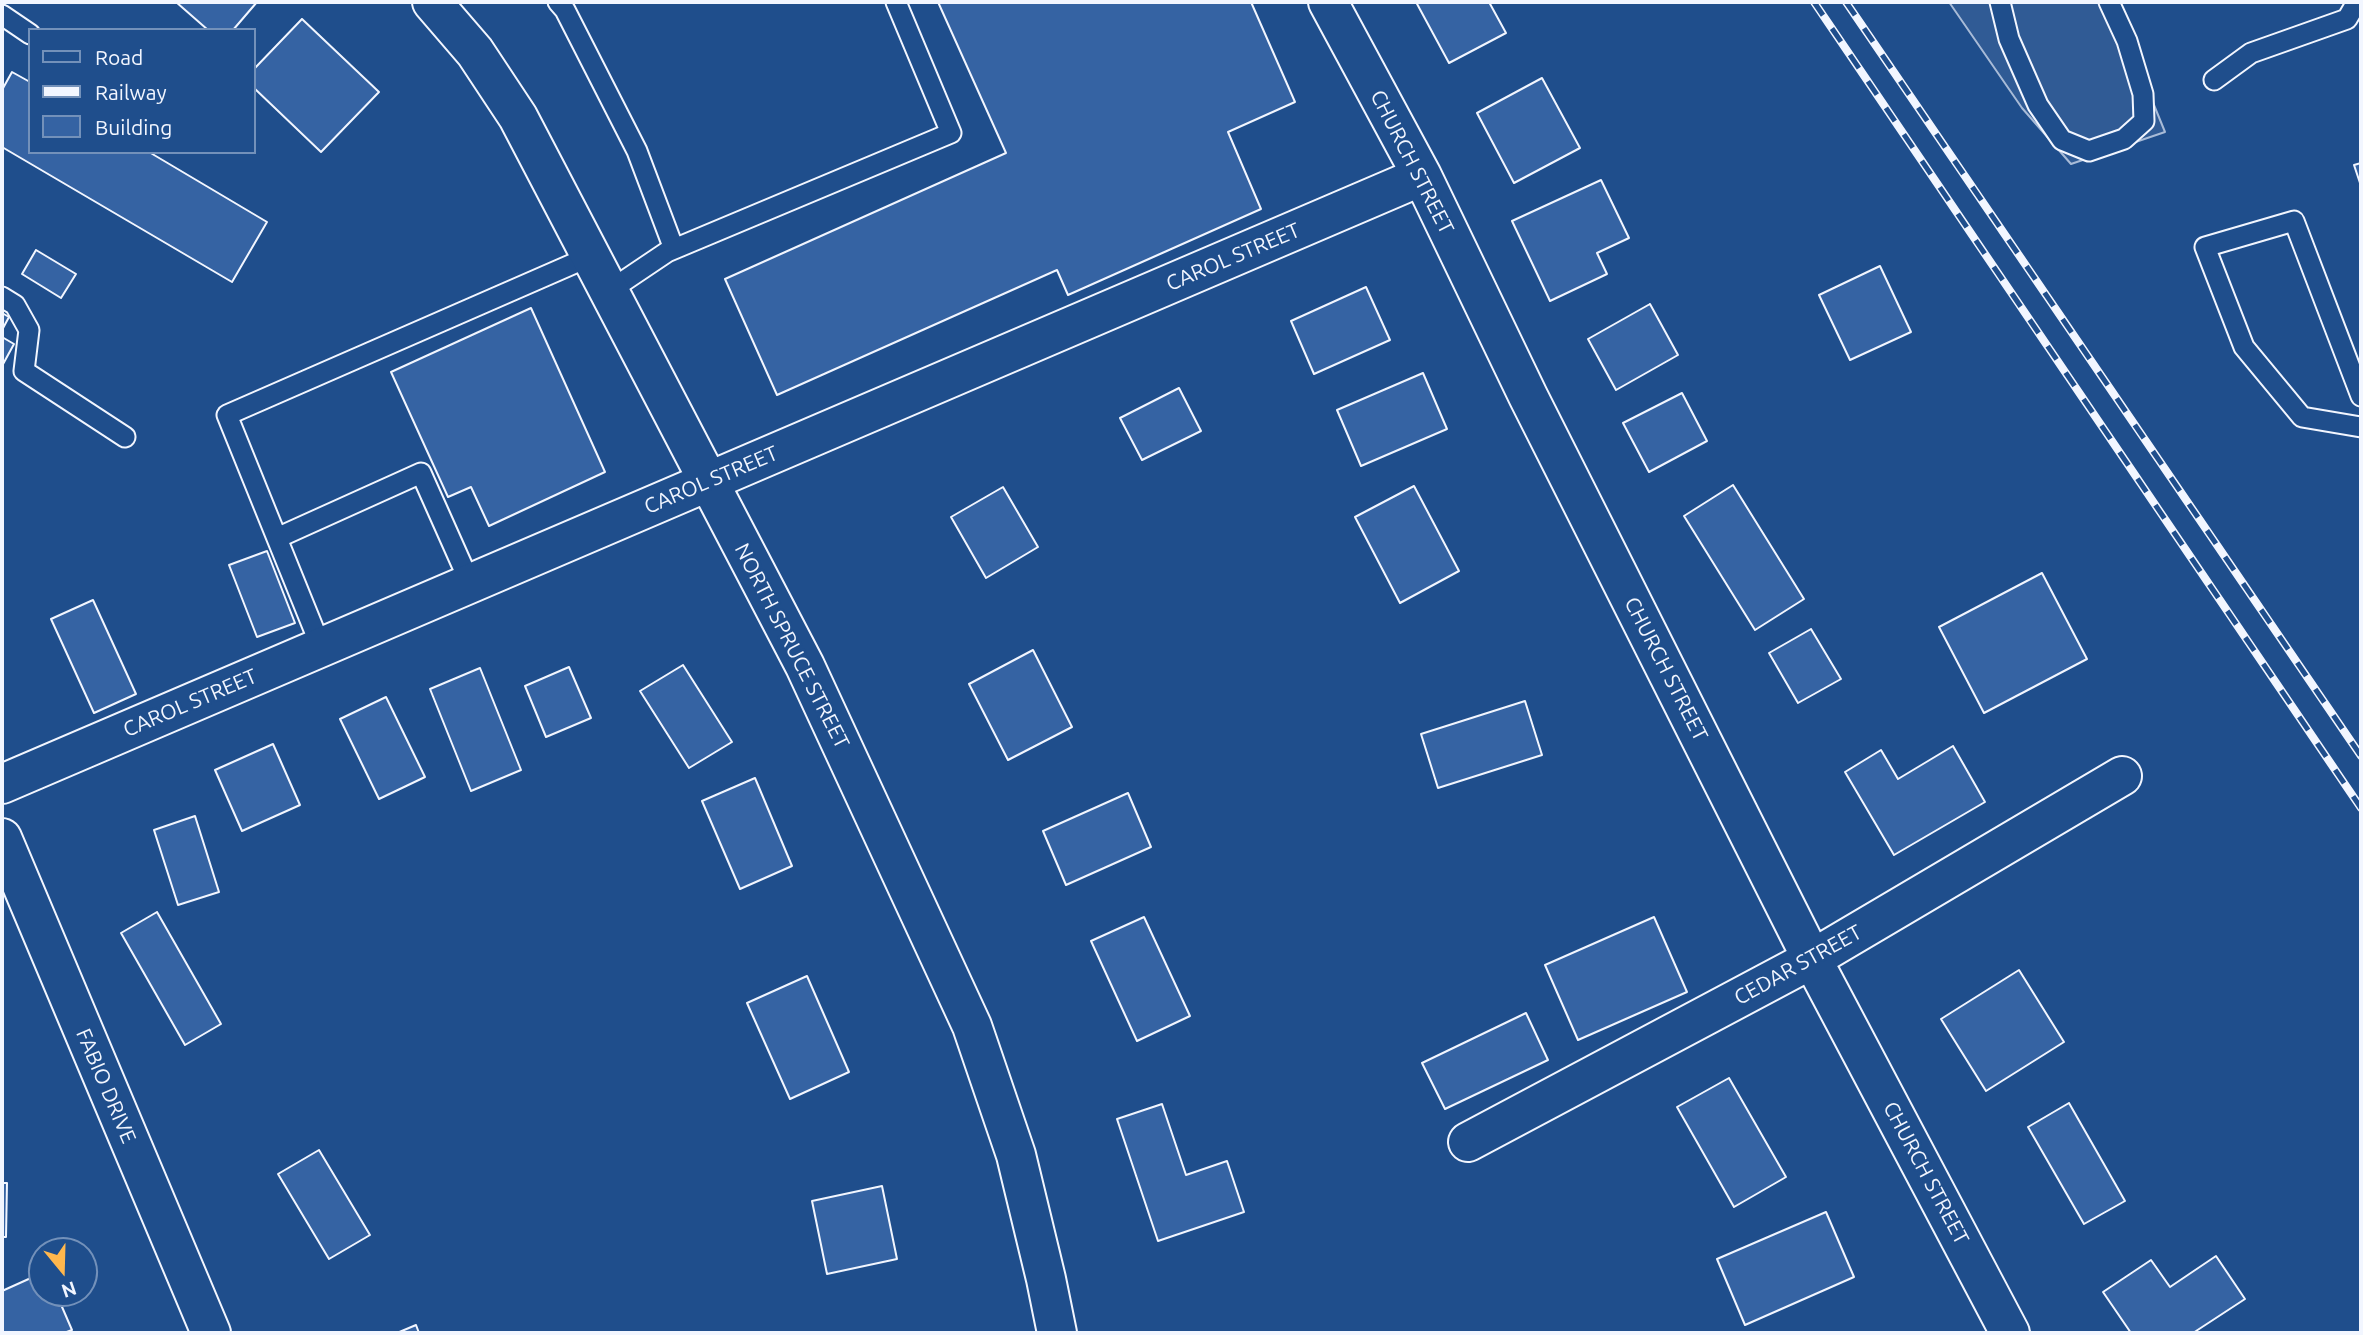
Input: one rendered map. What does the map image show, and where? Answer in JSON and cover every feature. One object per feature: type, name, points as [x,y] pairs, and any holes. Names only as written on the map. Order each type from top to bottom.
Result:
[{"type":"street","name":"NORTH SPRUCE STREET","points":[[432,2],[475,52],[518,117],[805,666],[972,1026],[1016,1156],[1057,1333]]},
{"type":"street","name":"CHURCH STREET","points":[[1328,2],[1422,176],[1528,396],[1812,959],[2010,1333]]},
{"type":"street","name":"CAROL STREET","points":[[2,784],[1422,176]]},
{"type":"street","name":"CEDAR STREET","points":[[1468,1142],[1812,959],[2122,776]]},
{"type":"street","name":"FABIO DRIVE","points":[[2,838],[211,1333]]},
{"type":"lane","points":[[558,2],[637,151],[674,249]]},
{"type":"lane","points":[[609,290],[674,249],[951,134],[896,2]]},
{"type":"lane","points":[[2000,2],[2009,39],[2038,106],[2062,140],[2089,151],[2124,139],[2144,121],[2144,94],[2127,41],[2109,2]]},
{"type":"lane","points":[[2214,80],[2251,54],[2347,19],[2357,2]]},
{"type":"lane","points":[[2,15],[28,33]]},
{"type":"lane","points":[[2361,396],[2294,221],[2205,247],[2244,347],[2302,417],[2361,427]]},
{"type":"lane","points":[[321,647],[227,415],[591,256]]},
{"type":"lane","points":[[2,298],[15,305],[29,330],[24,371],[125,437]]},
{"type":"lane","points":[[277,538],[421,473],[470,583]]},
{"type":"shaded area","points":[[1949,2],[2112,2],[2165,132],[2071,164],[2022,108]]},
{"type":"building","points":[[176,2],[257,2],[235,28],[206,28]]},
{"type":"building","points":[[938,2],[1251,2],[1295,102],[1228,132],[1261,209],[1068,295],[1057,270],[777,395],[725,279],[1006,153]]},
{"type":"building","points":[[1416,2],[1489,2],[1506,33],[1449,63]]},
{"type":"building","points":[[302,19],[379,92],[321,152],[256,90],[256,67]]},
{"type":"building","points":[[12,72],[28,81],[28,154],[152,154],[267,222],[232,282],[2,147],[2,90]]},
{"type":"building","points":[[1542,78],[1580,148],[1514,183],[1477,113]]},
{"type":"building","points":[[2361,163],[2361,186],[2354,165]]},
{"type":"building","points":[[1601,180],[1629,238],[1597,253],[1607,274],[1550,301],[1512,221]]},
{"type":"building","points":[[36,250],[76,274],[61,298],[22,274]]},
{"type":"building","points":[[1880,266],[1911,332],[1850,360],[1819,295]]},
{"type":"building","points":[[1366,287],[1390,340],[1314,374],[1291,321]]},
{"type":"building","points":[[1650,304],[1678,355],[1616,390],[1588,339]]},
{"type":"building","points":[[531,308],[605,472],[489,526],[471,487],[448,497],[391,372]]},
{"type":"building","points":[[2,313],[9,317],[2,330]]},
{"type":"building","points":[[2,337],[14,344],[2,366]]},
{"type":"building","points":[[1423,373],[1447,429],[1361,466],[1337,410]]},
{"type":"building","points":[[1179,388],[1201,431],[1142,460],[1120,418]]},
{"type":"building","points":[[1682,393],[1707,441],[1649,472],[1623,423]]},
{"type":"building","points":[[1733,485],[1804,599],[1755,630],[1684,516]]},
{"type":"building","points":[[1414,486],[1459,571],[1400,603],[1355,517]]},
{"type":"building","points":[[1003,487],[1038,547],[986,578],[951,517]]},
{"type":"building","points":[[267,551],[295,623],[257,637],[229,565]]},
{"type":"building","points":[[2042,573],[2087,659],[1984,713],[1939,627]]},
{"type":"building","points":[[93,600],[136,694],[94,713],[51,619]]},
{"type":"building","points":[[1811,629],[1841,679],[1798,703],[1769,653]]},
{"type":"building","points":[[1033,650],[1072,727],[1008,760],[969,684]]},
{"type":"building","points":[[683,665],[732,742],[689,768],[640,691]]},
{"type":"building","points":[[569,667],[591,718],[546,737],[525,686]]},
{"type":"building","points":[[480,668],[521,770],[471,791],[430,689]]},
{"type":"building","points":[[386,697],[425,777],[379,799],[340,719]]},
{"type":"building","points":[[1525,701],[1542,755],[1438,788],[1421,734]]},
{"type":"building","points":[[273,744],[300,805],[242,831],[215,770]]},
{"type":"building","points":[[1953,746],[1985,802],[1894,855],[1845,772],[1881,750],[1898,779]]},
{"type":"building","points":[[755,778],[792,866],[740,889],[702,801]]},
{"type":"building","points":[[1128,793],[1151,847],[1066,885],[1043,831]]},
{"type":"building","points":[[195,816],[219,892],[178,905],[154,830]]},
{"type":"building","points":[[157,912],[221,1024],[185,1045],[121,933]]},
{"type":"building","points":[[1144,917],[1190,1016],[1137,1041],[1091,941]]},
{"type":"building","points":[[1654,917],[1687,992],[1578,1040],[1545,965]]},
{"type":"building","points":[[2019,970],[2064,1042],[1986,1091],[1941,1019]]},
{"type":"building","points":[[807,976],[849,1072],[790,1099],[747,1003]]},
{"type":"building","points":[[1526,1013],[1548,1060],[1445,1109],[1422,1063]]},
{"type":"building","points":[[1729,1078],[1786,1177],[1734,1207],[1677,1107]]},
{"type":"building","points":[[2069,1103],[2125,1201],[2084,1224],[2028,1127]]},
{"type":"building","points":[[1162,1104],[1186,1175],[1227,1161],[1244,1212],[1158,1241],[1117,1119]]},
{"type":"building","points":[[319,1150],[370,1235],[329,1259],[278,1174]]},
{"type":"building","points":[[2,1183],[7,1183],[6,1237],[2,1237]]},
{"type":"building","points":[[882,1186],[897,1259],[827,1274],[812,1201]]},
{"type":"building","points":[[1826,1212],[1854,1277],[1745,1325],[1717,1259]]},
{"type":"building","points":[[2216,1256],[2245,1299],[2193,1333],[2131,1333],[2103,1292],[2151,1260],[2170,1287]]},
{"type":"building","points":[[28,1279],[28,1307],[62,1307],[72,1330],[64,1333],[2,1333],[2,1291]]},
{"type":"building","points":[[416,1325],[419,1333],[397,1333]]},
{"type":"railway","points":[[1814,2],[2361,808]]},
{"type":"railway","points":[[1846,2],[2361,756]]}]
